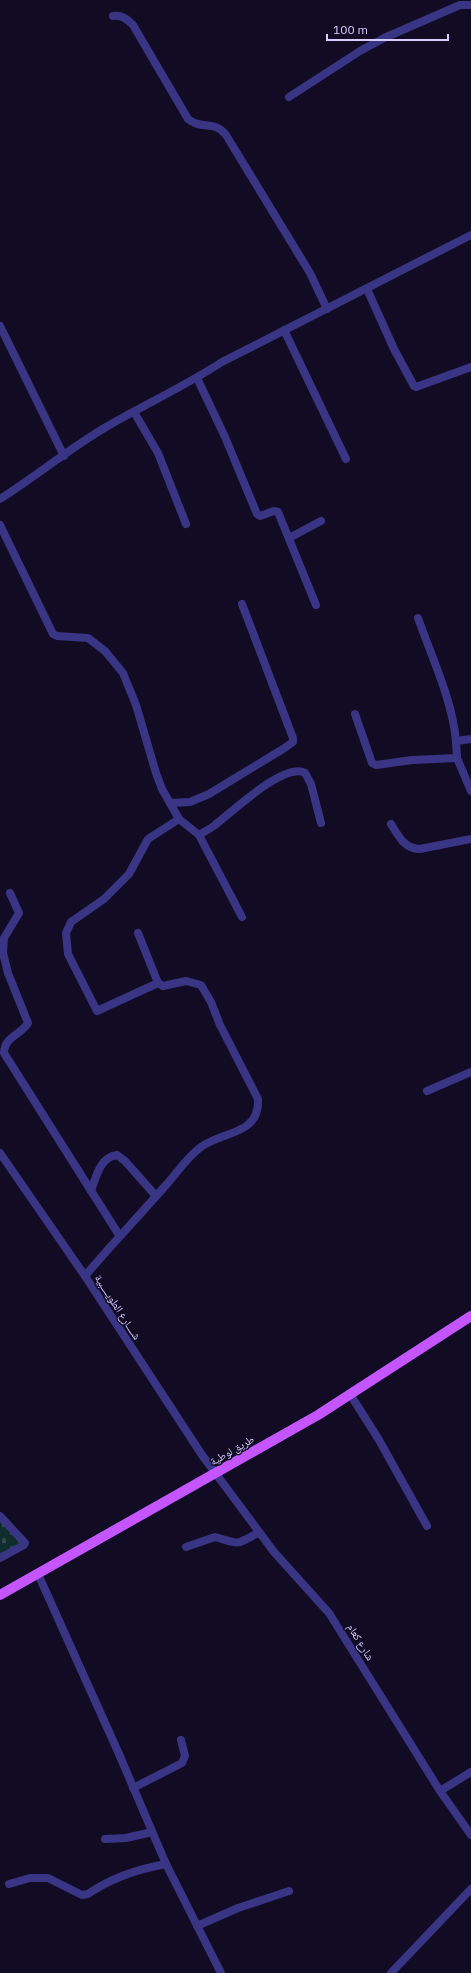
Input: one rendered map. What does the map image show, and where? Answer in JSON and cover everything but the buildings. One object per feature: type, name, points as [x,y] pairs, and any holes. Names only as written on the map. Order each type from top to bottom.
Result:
[{"type":"main road","name":"طريق لوطية","points":[[0,1595],[216,1473],[350,1394],[471,1317]]},
{"type":"street","points":[[289,98],[360,50],[460,5],[471,6]]},
{"type":"street","points":[[112,16],[126,18],[133,25],[188,119],[195,124],[218,127],[230,141],[310,273],[326,309]]},
{"type":"street","points":[[0,498],[105,428],[197,378],[222,362],[368,289],[471,235]]},
{"type":"street","points":[[368,289],[394,349],[414,386],[416,387],[471,367]]},
{"type":"street","points":[[0,326],[64,456]]},
{"type":"street","points":[[284,330],[346,458]]},
{"type":"street","points":[[197,378],[225,437],[257,514],[260,516],[274,511],[278,512],[316,605]]},
{"type":"street","points":[[134,412],[158,453],[186,524]]},
{"type":"street","points":[[289,538],[321,521]]},
{"type":"street","points":[[0,525],[53,634],[57,636],[88,638],[105,651],[123,673],[136,705],[156,773],[170,803],[179,819],[199,835],[242,917]]},
{"type":"street","points":[[170,803],[190,802],[209,794],[292,742],[290,731],[242,604]]},
{"type":"street","points":[[418,618],[444,690],[455,726],[457,758],[471,791]]},
{"type":"street","points":[[354,714],[372,763],[376,765],[412,760],[457,758]]},
{"type":"street","points":[[456,741],[471,739]]},
{"type":"street","points":[[199,835],[214,826],[265,786],[288,773],[298,771],[305,773],[311,784],[322,823]]},
{"type":"street","points":[[158,983],[97,1011],[68,954],[66,933],[71,922],[104,899],[129,874],[148,839],[179,819]]},
{"type":"street","points":[[391,824],[402,842],[413,849],[471,839]]},
{"type":"street","points":[[10,893],[18,913],[4,938],[3,953],[8,973],[28,1023],[11,1038],[5,1047],[4,1053],[119,1235]]},
{"type":"street","points":[[85,1276],[119,1235],[200,1148],[211,1141],[234,1133],[252,1122],[259,1110],[258,1099],[220,1025],[202,984],[186,981],[163,986],[158,983],[138,933]]},
{"type":"street","points":[[427,1091],[471,1072]]},
{"type":"street","name":"شــــارع الطويــــبية","points":[[0,1153],[85,1276],[202,1455],[216,1473]]},
{"type":"street","points":[[91,1191],[103,1162],[110,1156],[117,1156],[125,1161],[156,1196]]},
{"type":"street","points":[[350,1394],[379,1440],[427,1526]]},
{"type":"street","name":"شارع كعام","points":[[216,1473],[258,1532],[329,1613],[440,1791],[471,1835]]},
{"type":"street","points":[[0,1516],[25,1543],[0,1558]]},
{"type":"street","points":[[186,1547],[215,1537],[232,1544],[241,1543],[258,1532]]},
{"type":"street","points":[[38,1574],[166,1864],[221,1973]]},
{"type":"street","points":[[133,1788],[182,1763],[184,1756],[181,1740]]},
{"type":"street","points":[[440,1791],[471,1772]]},
{"type":"street","points":[[105,1839],[126,1838],[152,1832]]},
{"type":"street","points":[[9,1884],[30,1878],[48,1878],[82,1895],[88,1894],[118,1877],[166,1864]]},
{"type":"street","points":[[391,1973],[471,1889]]},
{"type":"street","points":[[197,1926],[238,1908],[288,1891]]},
{"type":"green space","points":[[0,1521],[23,1543],[0,1555]]}]
